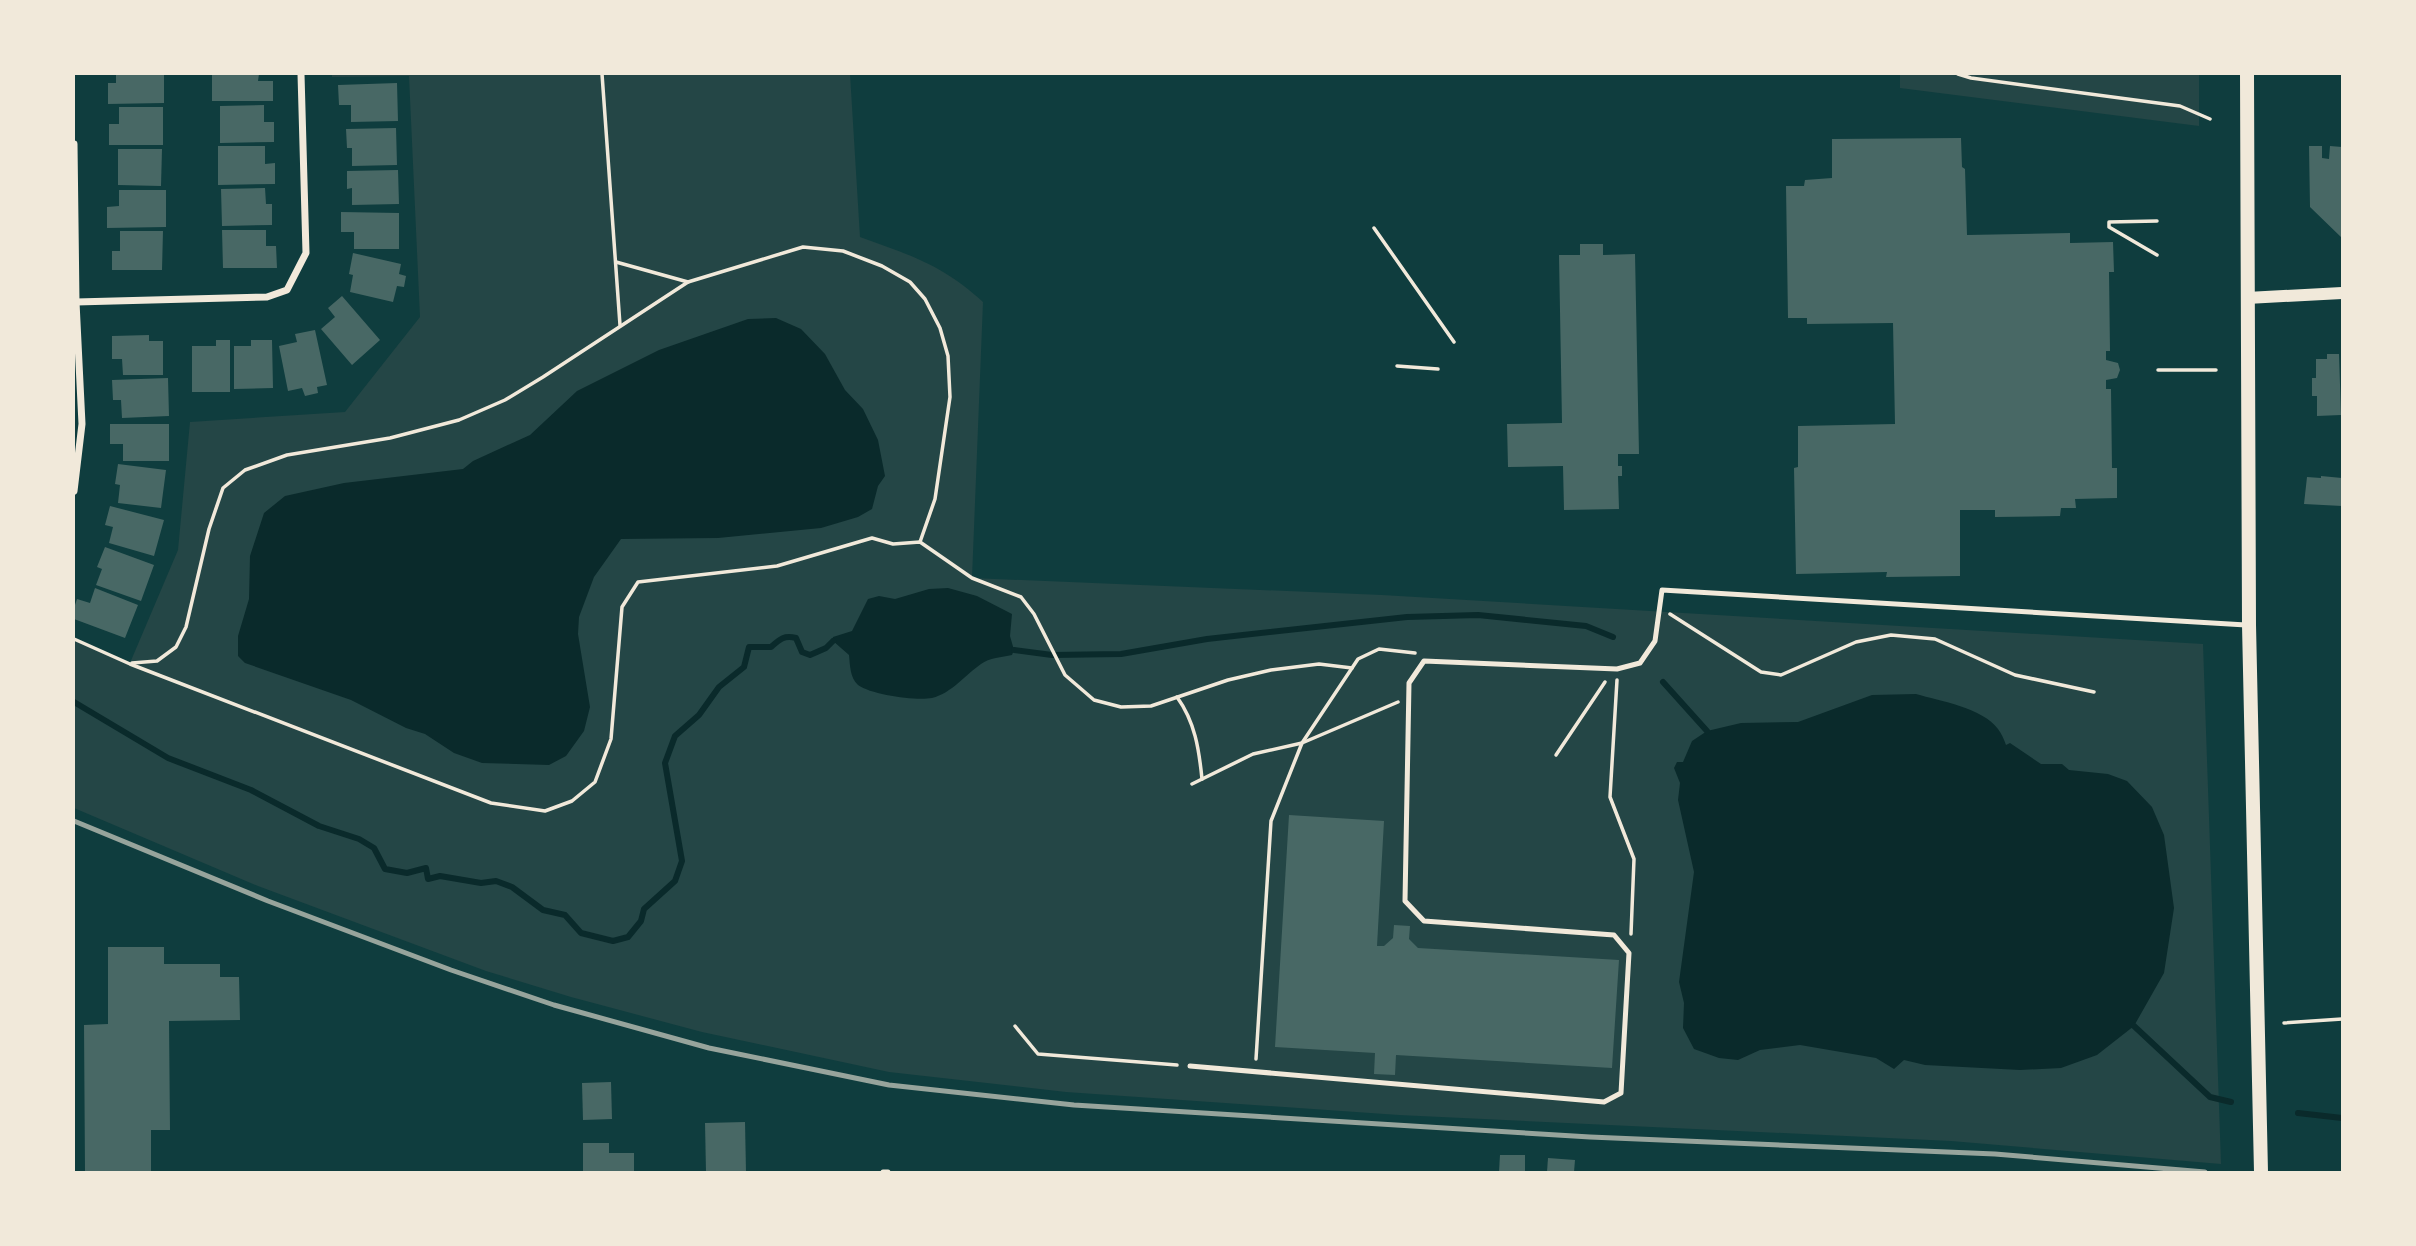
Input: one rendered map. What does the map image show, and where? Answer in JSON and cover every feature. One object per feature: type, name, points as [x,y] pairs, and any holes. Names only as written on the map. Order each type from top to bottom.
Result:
[{"type":"main road","points":[[2247,74],[2249,625],[2261,1172]]},
{"type":"street","points":[[76,302],[267,297],[287,290],[306,253],[301,74]]},
{"type":"street","points":[[74,144],[76,302],[82,424],[74,491]]},
{"type":"street","points":[[2247,298],[2343,293]]},
{"type":"lane","points":[[1190,1066],[1604,1102],[1621,1093],[1629,953],[1614,935],[1424,921],[1405,901],[1409,682],[1424,661],[1617,669],[1640,663],[1655,641],[1662,590],[2249,625]]},
{"type":"path","points":[[602,74],[620,325]]},
{"type":"path","points":[[1958,74],[2179,106],[2210,119]]},
{"type":"path","points":[[2157,221],[2109,222],[2109,227],[2157,255]]},
{"type":"path","points":[[1374,228],[1454,342]]},
{"type":"path","points":[[130,664],[158,661],[176,647],[186,627],[209,529],[223,488],[245,470],[287,455],[390,438],[459,420],[514,394],[688,282],[803,247],[843,251],[882,266],[910,282],[925,299],[940,328],[948,356],[950,397],[935,499],[920,542]]},
{"type":"path","points":[[615,262],[688,282]]},
{"type":"path","points":[[1397,366],[1438,369]]},
{"type":"path","points":[[2158,370],[2216,370]]},
{"type":"path","points":[[74,639],[130,664],[491,803],[545,811],[572,801],[595,782],[611,739],[622,607],[638,582],[777,566],[872,538],[893,544],[920,542],[972,578],[1021,597],[1034,614],[1065,675],[1094,700],[1121,707],[1151,706],[1228,680],[1271,670],[1320,664],[1352,668]]},
{"type":"path","points":[[1660,607],[1761,672],[1781,676],[1856,642],[1891,635],[1935,639],[2015,674],[2094,692]]},
{"type":"path","points":[[1255,1071],[1271,821],[1302,743],[1359,659],[1379,649],[1414,653],[1424,661]]},
{"type":"path","points":[[1556,755],[1598,690],[1617,669]]},
{"type":"path","points":[[1617,669],[1611,797],[1634,859],[1629,953]]},
{"type":"path","points":[[1177,697],[1191,721],[1199,745],[1202,779]]},
{"type":"path","points":[[1192,784],[1253,754],[1302,743],[1409,698]]},
{"type":"path","points":[[2284,1023],[2343,1019]]},
{"type":"path","points":[[1014,1026],[1038,1054],[1190,1066]]},
{"type":"shaded area","points":[[332,74],[850,74],[860,237],[940,270],[983,302],[972,578],[1382,595],[2203,644],[2221,1164],[1951,1141],[1399,1115],[1066,1092],[889,1072],[702,1032],[486,971],[258,886],[74,808],[74,639],[130,663],[178,550],[190,422],[345,412],[420,317],[409,76],[332,77]]},
{"type":"shaded area","points":[[1900,74],[2199,74],[2199,126],[1900,88]]},
{"type":"shaded area","points":[[776,318],[801,329],[825,354],[845,390],[863,409],[878,440],[885,476],[878,486],[872,509],[858,517],[821,528],[718,538],[621,539],[594,577],[579,617],[578,634],[590,707],[584,731],[566,756],[549,765],[482,763],[454,753],[425,734],[406,728],[351,700],[245,663],[238,656],[238,636],[249,599],[250,556],[264,513],[285,496],[344,483],[463,469],[473,461],[530,435],[577,391],[659,350],[748,319]]},
{"type":"shaded area","points":[[948,588],[977,596],[1012,614],[1012,655],[984,662],[952,688],[932,698],[894,696],[873,692],[858,685],[852,675],[849,655],[833,641],[833,637],[852,631],[868,599],[879,596],[895,599],[929,589]]},
{"type":"shaded area","points":[[1916,694],[1960,706],[1982,716],[1998,729],[2006,745],[2010,743],[2041,764],[2062,764],[2069,770],[2108,774],[2127,781],[2152,807],[2164,835],[2174,908],[2164,973],[2134,1026],[2097,1055],[2061,1068],[2020,1070],[1925,1065],[1904,1060],[1894,1069],[1876,1058],[1800,1045],[1760,1050],[1738,1060],[1719,1058],[1694,1049],[1683,1028],[1684,1003],[1679,982],[1694,872],[1678,800],[1680,783],[1674,768],[1677,762],[1683,762],[1692,741],[1707,731],[1741,723],[1798,722],[1872,695]]},
{"type":"building","points":[[116,74],[164,74],[164,103],[108,104],[108,83],[116,83]]},
{"type":"building","points":[[212,74],[259,74],[258,81],[273,81],[273,101],[212,101]]},
{"type":"building","points":[[397,83],[398,121],[351,122],[351,105],[339,105],[338,85]]},
{"type":"building","points":[[264,105],[264,122],[274,122],[274,142],[220,143],[220,106]]},
{"type":"building","points":[[119,107],[163,107],[163,145],[109,145],[109,124],[119,124]]},
{"type":"building","points":[[396,128],[397,165],[352,166],[352,148],[347,148],[346,129]]},
{"type":"building","points":[[1961,138],[1967,235],[2070,233],[2070,243],[2113,242],[2114,272],[2109,272],[2110,351],[2106,351],[2106,360],[2118,363],[2120,370],[2117,378],[2106,380],[2106,389],[2111,389],[2112,468],[2117,468],[2117,498],[2075,499],[2076,508],[2061,508],[2060,516],[1995,517],[1995,510],[1960,510],[1960,576],[1886,577],[1887,572],[1796,574],[1794,468],[1798,467],[1798,426],[1895,424],[1893,323],[1807,324],[1807,318],[1788,318],[1786,186],[1804,186],[1805,180],[1832,178],[1832,139]]},
{"type":"building","points":[[218,146],[265,146],[265,164],[275,163],[275,184],[218,185]]},
{"type":"building","points":[[2309,146],[2322,146],[2322,158],[2329,159],[2330,146],[2342,147],[2342,238],[2310,207]]},
{"type":"building","points":[[118,149],[162,149],[161,186],[118,185]]},
{"type":"building","points":[[398,170],[399,204],[352,205],[352,188],[347,189],[347,171]]},
{"type":"building","points":[[265,188],[266,204],[272,204],[272,225],[222,226],[221,189]]},
{"type":"building","points":[[119,190],[166,190],[166,227],[107,228],[107,207],[119,206]]},
{"type":"building","points":[[341,212],[399,213],[399,249],[354,249],[354,232],[341,232]]},
{"type":"building","points":[[222,230],[266,230],[266,246],[276,246],[277,268],[223,268]]},
{"type":"building","points":[[120,231],[163,231],[162,270],[112,270],[112,251],[120,251]]},
{"type":"building","points":[[1580,244],[1603,244],[1603,255],[1635,254],[1639,454],[1618,454],[1618,466],[1622,466],[1622,476],[1618,476],[1619,509],[1564,510],[1563,466],[1508,467],[1507,424],[1562,423],[1559,255],[1580,255]]},
{"type":"building","points":[[353,253],[401,264],[399,274],[406,276],[404,287],[397,286],[393,302],[350,292],[353,275],[349,274]]},
{"type":"building","points":[[342,296],[380,340],[352,365],[321,329],[335,317],[328,308]]},
{"type":"building","points":[[315,330],[327,385],[317,387],[318,393],[305,396],[302,388],[288,391],[279,346],[297,342],[295,334]]},
{"type":"building","points":[[149,335],[149,341],[163,341],[163,375],[123,375],[122,359],[112,359],[112,336]]},
{"type":"building","points":[[216,340],[230,340],[230,392],[192,392],[192,346],[216,346]]},
{"type":"building","points":[[251,340],[272,340],[273,388],[234,389],[234,346],[251,346]]},
{"type":"building","points":[[2327,354],[2339,354],[2341,415],[2317,416],[2317,396],[2312,396],[2312,378],[2316,378],[2316,359],[2327,359]]},
{"type":"building","points":[[168,378],[169,416],[122,418],[121,400],[113,400],[112,380]]},
{"type":"building","points":[[110,424],[169,424],[169,461],[123,461],[123,444],[110,444]]},
{"type":"building","points":[[118,464],[166,470],[161,508],[118,503],[120,485],[115,484]]},
{"type":"building","points":[[2307,477],[2342,478],[2342,506],[2304,504]]},
{"type":"building","points":[[110,506],[164,520],[154,556],[109,543],[113,527],[105,525]]},
{"type":"building","points":[[105,547],[154,565],[141,601],[96,585],[102,569],[97,567]]},
{"type":"building","points":[[95,588],[138,605],[125,638],[74,619],[77,599],[90,603]]},
{"type":"building","points":[[1289,815],[1384,821],[1377,946],[1384,946],[1393,938],[1394,925],[1410,926],[1409,939],[1418,948],[1619,960],[1612,1068],[1396,1055],[1395,1075],[1374,1074],[1375,1053],[1275,1047]]},
{"type":"building","points":[[108,947],[164,947],[164,964],[220,964],[220,977],[239,977],[240,1020],[169,1021],[170,1130],[151,1130],[151,1172],[85,1172],[84,1025],[108,1024]]},
{"type":"building","points":[[611,1082],[612,1119],[583,1120],[582,1083]]},
{"type":"building","points":[[745,1122],[746,1172],[706,1172],[705,1123]]},
{"type":"building","points":[[583,1143],[609,1143],[609,1153],[634,1153],[634,1172],[583,1172]]},
{"type":"building","points":[[1500,1155],[1525,1155],[1525,1172],[1499,1172]]},
{"type":"building","points":[[1548,1158],[1575,1160],[1574,1172],[1547,1172]]},
{"type":"waterway","points":[[1014,650],[1052,655],[1121,654],[1207,639],[1407,617],[1478,615],[1586,626],[1613,637]]},
{"type":"waterway","points":[[74,702],[168,758],[251,790],[319,826],[359,839],[374,848],[385,869],[407,873],[426,868],[428,879],[440,876],[481,883],[496,881],[512,887],[543,910],[565,915],[581,933],[613,941],[628,937],[641,921],[644,909],[675,881],[682,861],[665,763],[675,736],[699,715],[719,687],[744,667],[749,647],[771,647],[782,638],[792,637],[796,638],[802,652],[810,655],[826,648],[833,641]]},
{"type":"waterway","points":[[1663,682],[1707,731]]},
{"type":"waterway","points":[[2134,1026],[2210,1097],[2231,1102]]},
{"type":"waterway","points":[[2298,1113],[2342,1118]]},
{"type":"railway","points":[[74,821],[268,901],[451,970],[554,1005],[709,1048],[889,1085],[1074,1105],[1590,1137],[1995,1154],[2205,1172]]}]
